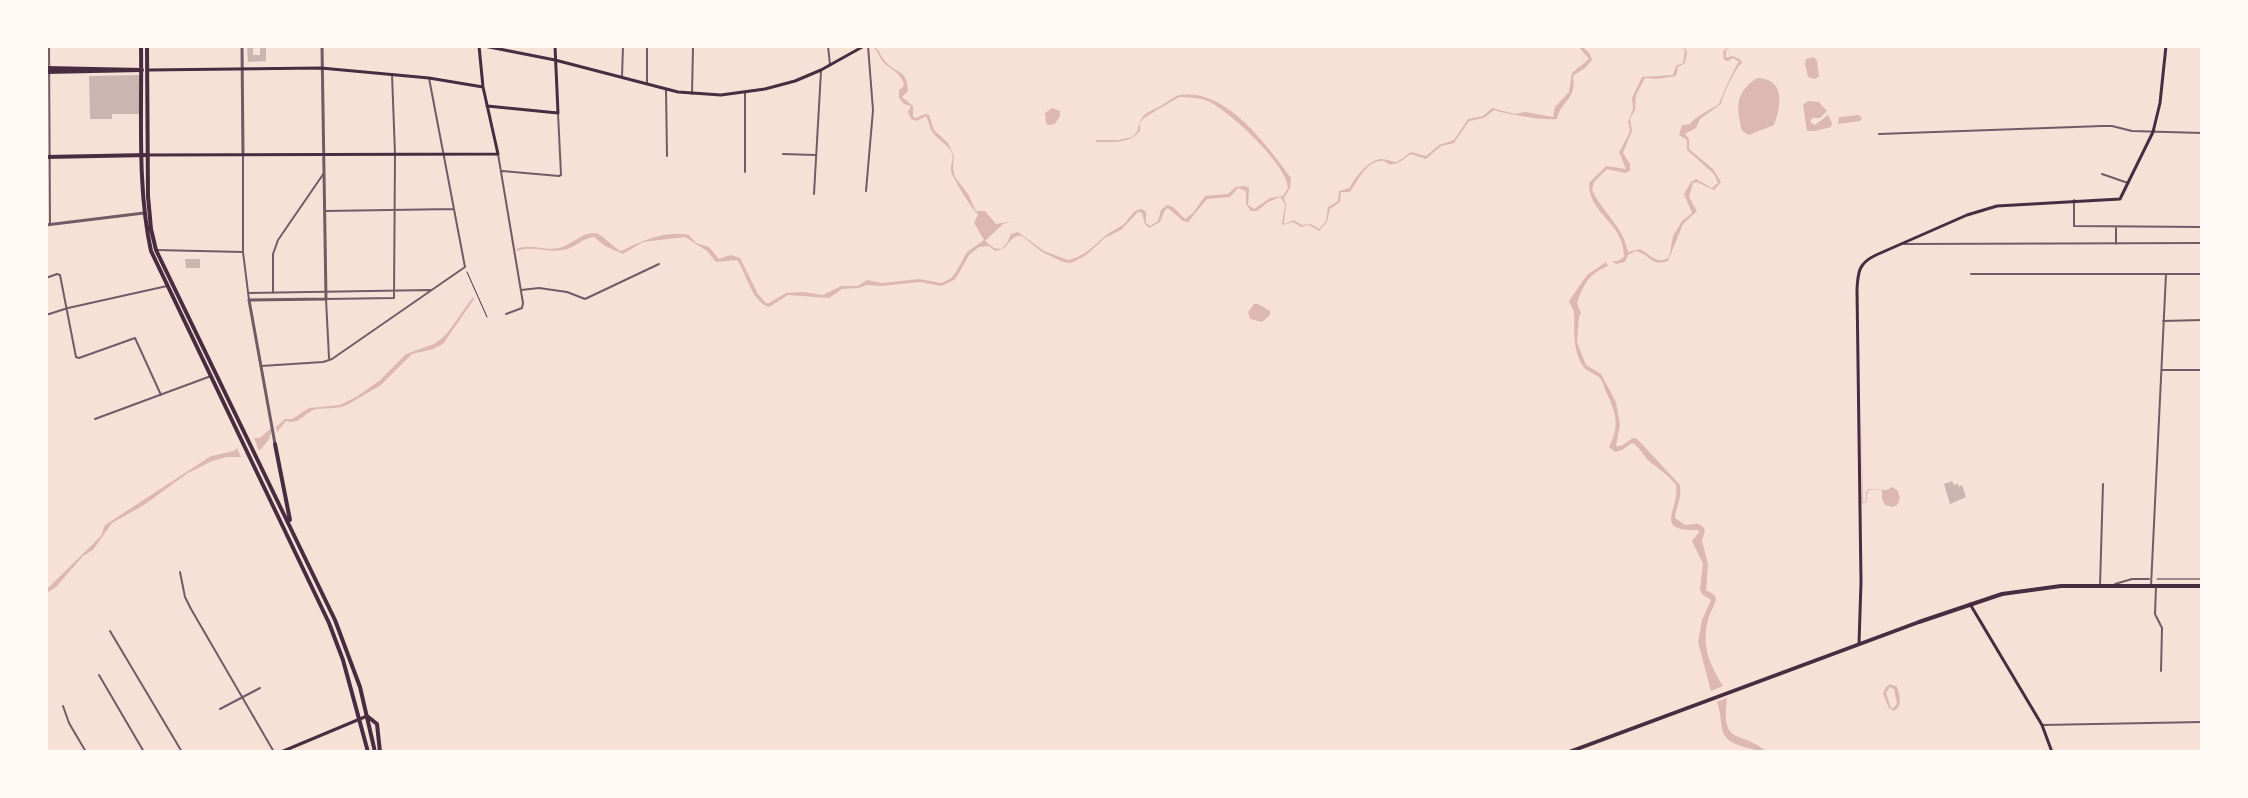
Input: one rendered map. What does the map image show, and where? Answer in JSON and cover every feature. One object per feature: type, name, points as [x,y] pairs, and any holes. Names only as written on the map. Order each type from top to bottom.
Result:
[{"type":"main road","points":[[141,46],[144,70],[144,213],[151,251],[329,623],[343,660],[368,752]]},
{"type":"main road","points":[[144,70],[147,46]]},
{"type":"main road","points":[[48,157],[498,154],[483,87],[480,46]]},
{"type":"main road","points":[[484,46],[555,60],[666,89],[692,94],[721,95],[795,81],[866,46]]},
{"type":"main road","points":[[487,106],[558,113],[555,46]]},
{"type":"main road","points":[[1859,645],[1861,582],[1857,275],[1861,264],[1967,215],[1992,207],[2120,198],[2153,132],[2160,103],[2166,46]]},
{"type":"main road","points":[[48,70],[321,68],[429,78],[483,87]]},
{"type":"main road","points":[[145,155],[149,213],[156,250],[249,438],[335,620],[360,687],[378,752]]},
{"type":"main road","points":[[275,444],[292,529]]},
{"type":"main road","points":[[1569,752],[1970,604],[2021,590],[2061,586],[2202,586]]},
{"type":"main road","points":[[1970,604],[2042,725],[2052,752]]},
{"type":"main road","points":[[281,752],[367,716]]},
{"type":"main road","points":[[367,716],[377,724],[378,752]]},
{"type":"street","points":[[49,46],[48,225],[144,213]]},
{"type":"street","points":[[242,46],[243,252],[249,300],[275,444]]},
{"type":"street","points":[[322,46],[329,360]]},
{"type":"street","points":[[622,78],[623,46]]},
{"type":"street","points":[[647,46],[647,84]]},
{"type":"street","points":[[828,46],[830,65]]},
{"type":"street","points":[[866,46],[873,110],[866,191]]},
{"type":"street","points":[[692,94],[693,47]]},
{"type":"street","points":[[814,194],[821,70]]},
{"type":"street","points":[[249,300],[394,298],[395,154],[392,74]]},
{"type":"street","points":[[261,366],[329,360],[465,267],[429,78]]},
{"type":"street","points":[[666,89],[666,156]]},
{"type":"street","points":[[745,92],[745,172]]},
{"type":"street","points":[[502,171],[561,175],[558,113]]},
{"type":"street","points":[[1879,134],[2102,126],[2112,126],[2126,131],[2202,133]]},
{"type":"street","points":[[498,154],[522,308],[506,314]]},
{"type":"street","points":[[783,154],[815,155]]},
{"type":"street","points":[[273,293],[273,254],[278,240],[324,173]]},
{"type":"street","points":[[2102,174],[2128,183]]},
{"type":"street","points":[[2074,200],[2074,226],[2202,227]]},
{"type":"street","points":[[325,211],[455,209]]},
{"type":"street","points":[[2116,227],[2116,244]]},
{"type":"street","points":[[1901,244],[2202,243]]},
{"type":"street","points":[[156,250],[243,252]]},
{"type":"street","points":[[521,290],[539,288],[567,292],[585,298],[659,264]]},
{"type":"street","points":[[1971,274],[2202,274]]},
{"type":"street","points":[[2161,671],[2162,628],[2155,614],[2153,586],[2150,579],[2166,274]]},
{"type":"street","points":[[46,278],[60,275],[76,357],[79,358],[135,339],[161,395]]},
{"type":"street","points":[[46,315],[167,286]]},
{"type":"street","points":[[248,293],[433,290]]},
{"type":"street","points":[[2163,321],[2202,320]]},
{"type":"street","points":[[2161,370],[2202,370]]},
{"type":"street","points":[[95,419],[211,376]]},
{"type":"street","points":[[2100,586],[2103,484]]},
{"type":"street","points":[[180,572],[185,597],[191,609],[274,752]]},
{"type":"street","points":[[2110,586],[2132,579],[2150,579]]},
{"type":"street","points":[[110,631],[182,752]]},
{"type":"street","points":[[99,675],[144,752]]},
{"type":"street","points":[[220,709],[260,688]]},
{"type":"street","points":[[63,706],[69,723],[86,752]]},
{"type":"street","points":[[2042,725],[2202,722]]},
{"type":"path","points":[[465,267],[487,317]]},
{"type":"path","points":[[2150,579],[2202,579]]},
{"type":"shaded area","points":[[873,47],[905,78],[908,91],[902,97],[913,106],[913,117],[929,115],[934,130],[948,143],[954,156],[955,177],[968,194],[976,211],[985,211],[996,224],[1013,221],[1003,224],[985,241],[994,248],[1001,249],[1011,234],[1018,232],[1044,251],[1068,260],[1088,251],[1106,235],[1124,224],[1134,212],[1142,209],[1146,212],[1146,223],[1150,226],[1158,221],[1161,210],[1167,205],[1173,207],[1185,219],[1193,213],[1205,196],[1228,194],[1236,187],[1249,188],[1248,205],[1254,209],[1270,198],[1283,196],[1288,188],[1285,178],[1268,153],[1230,116],[1205,100],[1180,97],[1144,118],[1140,123],[1140,131],[1131,138],[1120,141],[1096,142],[1096,140],[1118,140],[1132,137],[1137,132],[1139,125],[1143,116],[1174,97],[1197,95],[1213,100],[1229,109],[1244,122],[1270,150],[1291,178],[1290,188],[1284,198],[1286,204],[1284,224],[1294,220],[1302,225],[1311,224],[1319,229],[1326,221],[1328,207],[1338,201],[1339,191],[1350,188],[1367,165],[1382,159],[1397,162],[1411,152],[1426,156],[1439,145],[1454,140],[1468,119],[1483,116],[1492,108],[1515,114],[1525,112],[1553,117],[1555,107],[1569,92],[1572,73],[1589,59],[1579,47],[1583,47],[1590,54],[1592,60],[1574,75],[1572,93],[1560,110],[1557,119],[1526,117],[1494,110],[1484,118],[1469,121],[1454,143],[1441,146],[1426,159],[1411,154],[1395,164],[1375,162],[1362,174],[1350,192],[1341,192],[1340,202],[1330,209],[1327,222],[1319,231],[1309,225],[1301,227],[1293,222],[1282,225],[1285,204],[1280,197],[1268,202],[1257,211],[1251,211],[1246,204],[1246,191],[1238,188],[1230,197],[1207,199],[1188,222],[1183,221],[1168,208],[1160,222],[1149,228],[1145,224],[1142,213],[1138,212],[1121,230],[1105,238],[1085,256],[1071,263],[1063,262],[1042,252],[1022,236],[1018,236],[1000,250],[995,251],[989,246],[979,247],[969,255],[954,280],[941,286],[920,282],[882,286],[867,285],[842,289],[829,298],[788,295],[769,307],[758,299],[737,260],[716,262],[707,251],[685,237],[643,242],[623,254],[605,246],[594,237],[563,250],[522,249],[517,251],[516,249],[521,247],[559,248],[594,233],[621,251],[645,240],[663,235],[689,235],[696,243],[709,247],[719,259],[731,255],[740,258],[758,294],[766,303],[786,293],[803,292],[823,295],[841,286],[858,286],[867,280],[882,283],[919,279],[942,283],[951,278],[967,252],[984,240],[974,223],[978,214],[975,212],[952,174],[952,153],[933,133],[926,116],[917,121],[911,119],[908,112],[911,106],[904,104],[899,98],[899,90],[904,86],[901,77],[884,63]]},
{"type":"shaded area","points":[[1679,47],[1686,49],[1687,54],[1685,63],[1678,67],[1676,76],[1645,78],[1636,95],[1635,110],[1630,119],[1632,131],[1623,153],[1630,164],[1630,171],[1625,173],[1607,169],[1594,182],[1592,190],[1622,235],[1628,252],[1640,249],[1658,260],[1669,257],[1673,236],[1682,221],[1692,213],[1684,194],[1691,182],[1696,179],[1712,188],[1718,183],[1714,174],[1687,150],[1687,140],[1679,135],[1682,125],[1690,124],[1719,104],[1739,62],[1733,58],[1728,61],[1724,60],[1723,51],[1730,47],[1726,51],[1726,58],[1732,56],[1740,59],[1742,63],[1736,70],[1721,104],[1700,119],[1696,128],[1685,134],[1689,139],[1689,149],[1713,169],[1721,182],[1714,190],[1697,182],[1693,183],[1689,197],[1697,211],[1683,224],[1668,261],[1654,262],[1636,251],[1628,255],[1625,262],[1616,264],[1612,261],[1618,261],[1624,257],[1622,245],[1613,226],[1594,203],[1589,183],[1606,166],[1626,169],[1619,152],[1630,130],[1628,122],[1633,109],[1632,98],[1642,77],[1673,75],[1676,66],[1683,63],[1685,50]]},
{"type":"shaded area","points":[[1814,57],[1817,61],[1819,77],[1814,79],[1808,77],[1805,64],[1806,59]]},
{"type":"shaded area","points":[[1757,78],[1773,83],[1777,88],[1778,110],[1774,125],[1749,135],[1742,131],[1738,107],[1741,95]]},
{"type":"shaded area","points":[[1808,101],[1819,102],[1827,111],[1820,118],[1812,118],[1810,122],[1815,125],[1828,115],[1832,123],[1831,127],[1807,131],[1803,105]]},
{"type":"shaded area","points":[[1052,108],[1060,111],[1060,116],[1055,124],[1049,125],[1046,123],[1045,113]]},
{"type":"shaded area","points":[[1859,115],[1862,118],[1860,121],[1838,124],[1839,117]]},
{"type":"shaded area","points":[[1606,262],[1608,266],[1596,272],[1588,281],[1577,303],[1581,313],[1577,342],[1586,365],[1601,374],[1616,402],[1620,425],[1616,446],[1621,446],[1636,438],[1680,485],[1675,518],[1685,525],[1698,524],[1705,530],[1702,541],[1708,564],[1706,590],[1716,598],[1706,629],[1706,647],[1714,670],[1723,686],[1711,691],[1698,642],[1702,620],[1711,600],[1702,594],[1700,589],[1703,564],[1692,541],[1699,532],[1676,527],[1672,523],[1676,485],[1647,459],[1637,446],[1632,443],[1615,452],[1609,447],[1616,426],[1613,407],[1600,379],[1585,368],[1577,353],[1574,312],[1569,301],[1587,275]]},
{"type":"shaded area","points":[[473,297],[474,299],[443,344],[412,354],[381,385],[347,405],[313,410],[295,422],[286,421],[277,432],[276,427],[285,419],[292,419],[309,408],[340,405],[356,397],[379,381],[406,354],[434,344],[448,332]]},
{"type":"shaded area","points":[[1254,304],[1270,311],[1270,315],[1262,322],[1250,319],[1248,312]]},
{"type":"shaded area","points":[[1861,409],[1863,502],[1866,501],[1866,492],[1869,489],[1887,490],[1892,487],[1898,491],[1900,498],[1897,505],[1892,507],[1885,505],[1882,490],[1869,490],[1866,502],[1862,503]]},
{"type":"shaded area","points":[[271,428],[269,438],[259,451],[254,438],[260,438]]},
{"type":"shaded area","points":[[237,448],[241,457],[227,457],[212,461],[188,473],[144,505],[112,523],[93,550],[83,556],[56,587],[47,593],[47,589],[101,536],[105,525],[211,456],[234,451]]},
{"type":"shaded area","points":[[1890,684],[1897,687],[1900,703],[1894,711],[1889,708],[1883,694]],"holes":[[[1890,687],[1894,689],[1897,704],[1891,708],[1886,693]]]},
{"type":"shaded area","points":[[1727,698],[1727,724],[1730,731],[1766,751],[1737,745],[1725,736],[1717,702]]},
{"type":"building","points":[[247,46],[253,46],[253,55],[260,55],[260,46],[266,46],[266,61],[248,62]]},
{"type":"building","points":[[139,75],[140,114],[112,114],[112,119],[90,119],[89,76]]},
{"type":"building","points":[[185,259],[200,259],[200,268],[186,268]]},
{"type":"building","points":[[1952,481],[1959,487],[1962,485],[1966,497],[1950,504],[1944,484]]}]
